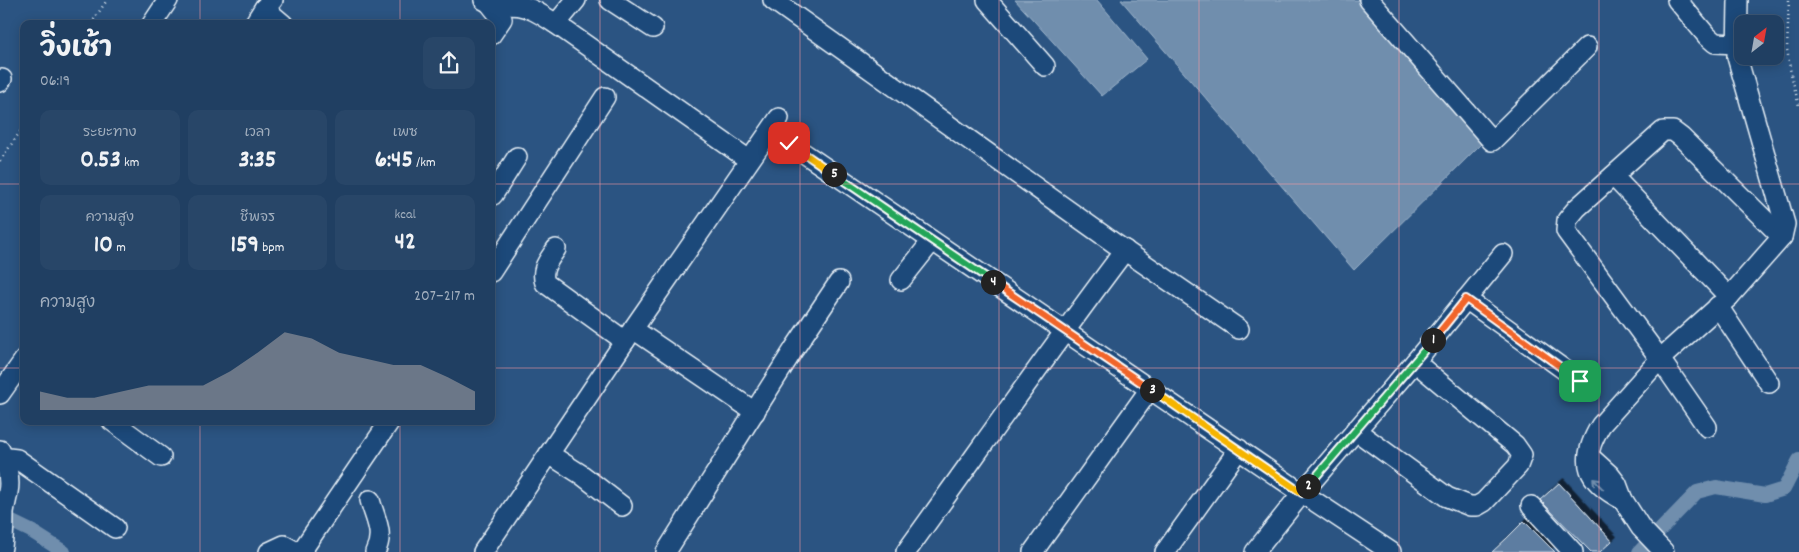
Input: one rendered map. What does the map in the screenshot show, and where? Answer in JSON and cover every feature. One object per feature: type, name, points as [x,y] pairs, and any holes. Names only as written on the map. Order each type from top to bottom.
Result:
[{"type":"street","points":[[155,20],[168,0]]},
{"type":"street","points":[[556,24],[576,0]]},
{"type":"street","points":[[610,0],[653,28]]},
{"type":"street","points":[[773,0],[1239,329]]},
{"type":"street","points":[[987,0],[1045,66]]},
{"type":"street","points":[[1369,0],[1492,141],[1587,47]]},
{"type":"street","points":[[1677,0],[1711,40],[1715,43],[1734,44]]},
{"type":"street","points":[[1738,0],[1738,15]]},
{"type":"street","points":[[487,2],[519,6],[533,10],[556,24],[749,160]]},
{"type":"street","points":[[487,2],[502,19],[495,30]]},
{"type":"street","points":[[264,11],[277,20]]},
{"type":"street","points":[[1663,551],[1642,528],[1612,477],[1589,456],[1590,444],[1601,425],[1660,359],[1724,301],[1782,237],[1785,224],[1739,65]]},
{"type":"street","points":[[495,266],[605,97]]},
{"type":"street","points":[[483,552],[629,335],[779,118]]},
{"type":"street","points":[[1707,427],[1660,359],[1566,231],[1567,220],[1612,176],[1663,132],[1673,131],[1782,237]]},
{"type":"street","points":[[789,143],[1391,552]]},
{"type":"street","points":[[495,192],[517,157]]},
{"type":"street","points":[[1612,176],[1724,301],[1769,382]]},
{"type":"street","points":[[901,280],[932,241]]},
{"type":"street","points":[[556,249],[545,266],[543,276],[545,283],[755,412]]},
{"type":"street","points":[[906,552],[1014,404],[1064,330],[1125,250]]},
{"type":"street","points":[[1255,552],[1302,493],[1415,362],[1503,254]]},
{"type":"street","points":[[666,552],[839,282]]},
{"type":"street","points":[[1466,299],[1580,381]]},
{"type":"street","points":[[1355,430],[1447,497],[1470,506],[1477,506],[1484,502],[1518,466],[1522,455],[1515,445],[1415,362]]},
{"type":"street","points":[[0,394],[20,366]]},
{"type":"street","points":[[1033,552],[1150,389]]},
{"type":"street","points":[[117,425],[161,457]]},
{"type":"street","points":[[304,552],[305,546],[387,425]]},
{"type":"street","points":[[1165,552],[1239,449]]},
{"type":"street","points":[[1,454],[9,482],[8,494],[3,505],[2,545]]},
{"type":"street","points":[[1,454],[17,459],[115,528]]},
{"type":"street","points":[[549,454],[622,506]]},
{"type":"street","points":[[370,500],[380,525],[380,543],[375,552]]},
{"type":"street","points":[[1531,506],[1573,552]]},
{"type":"street","points":[[269,552],[284,544],[297,552]]},
{"type":"path","points":[[94,20],[107,0]]},
{"type":"path","points":[[1789,0],[1787,49],[1799,106]]},
{"type":"path","points":[[0,161],[20,132]]},
{"type":"water","points":[[1015,0],[1097,0],[1147,59],[1102,96]]},
{"type":"water","points":[[1121,0],[1363,0],[1485,140],[1354,270]]},
{"type":"building","points":[[1559,483],[1612,541],[1600,552],[1591,552],[1540,500]]},
{"type":"building","points":[[1524,521],[1555,552],[1492,552],[1506,539]]},
{"type":"waterway","points":[[1639,552],[1697,492],[1716,487],[1765,495],[1784,489],[1799,460]]},
{"type":"waterway","points":[[0,516],[31,531],[64,552]]},
{"type":"route","points":[[789,143],[1302,493],[1415,362],[1466,299],[1580,381]]}]
